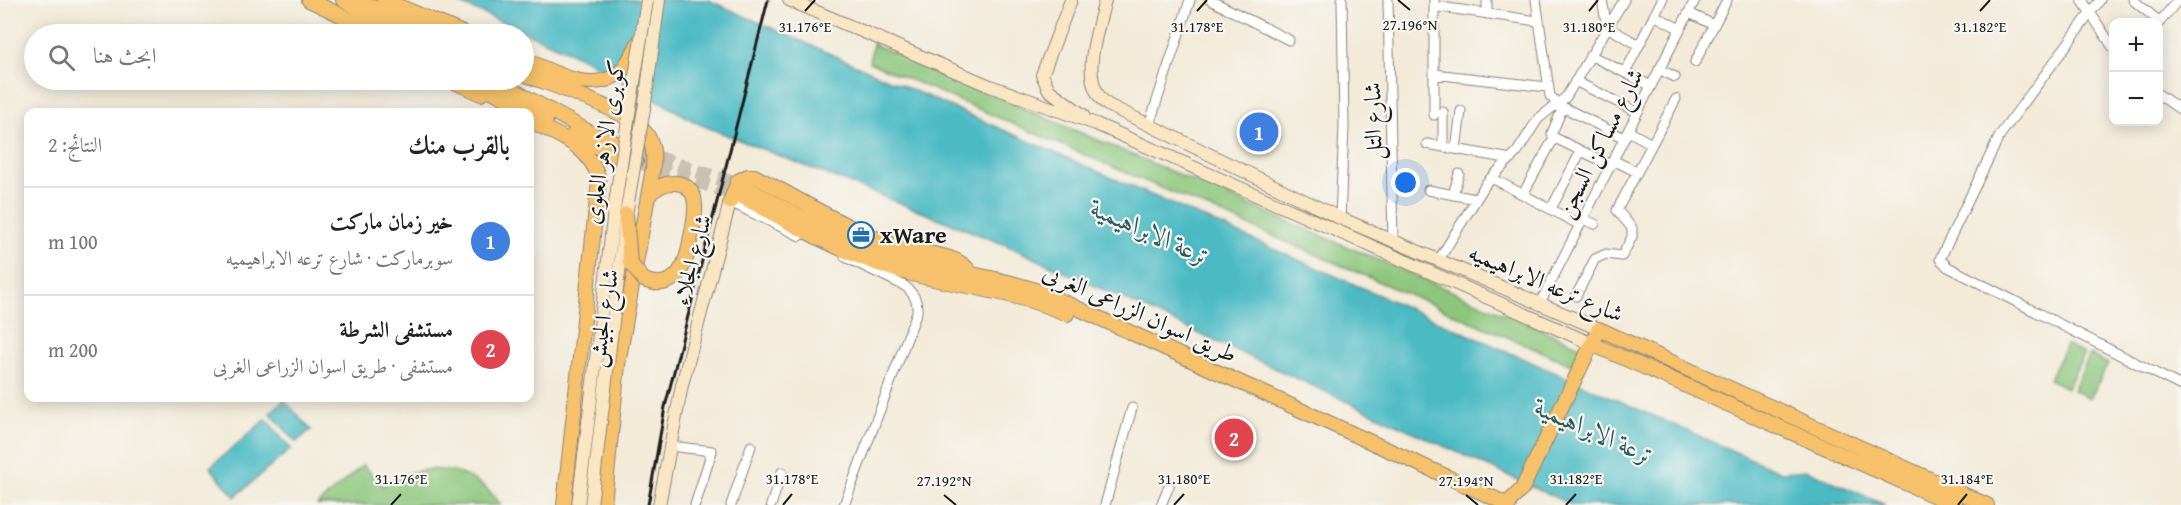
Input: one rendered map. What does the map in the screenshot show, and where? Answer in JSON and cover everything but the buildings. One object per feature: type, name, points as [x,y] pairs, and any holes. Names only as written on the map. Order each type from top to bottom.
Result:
[{"type":"main road","points":[[308,0],[345,24]]},
{"type":"main road","points":[[308,0],[359,24]]},
{"type":"main road","points":[[342,0],[388,24]]},
{"type":"main road","points":[[356,0],[411,24]]},
{"type":"main road","points":[[384,0],[441,24]]},
{"type":"main road","name":"كوبرى الازهر العلوى","points":[[578,505],[612,226],[647,0]]},
{"type":"main road","name":"كوبرى الازهر العلوى","points":[[591,505],[626,214],[659,0]]},
{"type":"main road","points":[[789,0],[990,86],[1096,124]]},
{"type":"main road","points":[[1071,0],[1043,70],[1043,81],[1057,97],[1096,124]]},
{"type":"main road","name":"شارع ترعه الابراهيميه","points":[[1105,0],[1092,65],[1094,90],[1099,99],[1108,105],[1340,218],[1599,329],[1904,475],[1955,505]]},
{"type":"main road","points":[[534,64],[586,82],[605,80],[621,70],[640,40]]},
{"type":"main road","name":"شارع الجيش","points":[[534,78],[629,119],[650,139],[654,158],[618,364],[604,505]]},
{"type":"main road","points":[[470,90],[507,108]]},
{"type":"main road","points":[[490,90],[523,108]]},
{"type":"main road","points":[[513,90],[637,156],[585,141],[534,114]]},
{"type":"main road","name":"شارع الجيش","points":[[534,123],[581,149],[595,166],[599,181],[564,505]]},
{"type":"main road","name":"شارع ترعه الابراهيميه","points":[[1096,124],[1471,292],[1904,475],[1987,505]]},
{"type":"main road","points":[[738,195],[738,181],[754,176],[856,230],[907,249],[957,260],[972,274]]},
{"type":"main road","points":[[626,214],[630,263],[644,280],[657,284],[677,276],[686,265],[689,247],[695,205],[690,191],[677,183],[668,182],[652,190],[648,197]]},
{"type":"main road","name":"طريق اسوان الزراعى الغربى","points":[[738,195],[866,247],[906,260],[1008,281],[1044,293],[1424,470],[1489,505]]},
{"type":"main road","name":"طريق اسوان الزراعى الغربى","points":[[738,195],[875,263],[1050,306],[1507,505]]},
{"type":"main road","name":"شارع الجلاء","points":[[659,505],[697,323],[738,195]]},
{"type":"main road","points":[[597,205],[609,227],[617,231],[633,227],[644,215]]},
{"type":"main road","points":[[1471,292],[1476,278]]},
{"type":"main road","points":[[1507,505],[1522,489],[1599,329]]},
{"type":"main road","points":[[1522,489],[1523,505]]},
{"type":"street","points":[[1149,125],[1190,0]]},
{"type":"street","points":[[1210,0],[1289,40]]},
{"type":"street","points":[[1340,218],[1344,127],[1342,0]]},
{"type":"street","name":"شارع التل","points":[[1388,0],[1394,242]]},
{"type":"street","points":[[1487,0],[1487,14]]},
{"type":"street","points":[[1536,0],[1550,96],[1561,106],[1652,144]]},
{"type":"street","points":[[1602,0],[1607,27]]},
{"type":"street","points":[[1624,0],[1561,106],[1551,133],[1554,138],[1581,151],[1637,172]]},
{"type":"street","points":[[1625,73],[1662,0]]},
{"type":"street","name":"شارع مساكن السجن","points":[[1540,303],[1695,0]]},
{"type":"street","points":[[1695,62],[1727,0]]},
{"type":"street","points":[[2082,0],[2109,42]]},
{"type":"street","points":[[2100,0],[2000,135],[1940,259],[1948,267],[2181,386]]},
{"type":"street","points":[[2133,0],[2153,18]]},
{"type":"street","points":[[2163,18],[2178,0]]},
{"type":"street","points":[[1443,146],[1434,74],[1434,3],[1487,14],[1538,21]]},
{"type":"street","points":[[1689,13],[1714,26]]},
{"type":"street","points":[[1654,15],[1680,29]]},
{"type":"street","points":[[1607,27],[1640,45]]},
{"type":"street","points":[[1590,55],[1651,86]]},
{"type":"street","points":[[1659,69],[1675,77]]},
{"type":"street","points":[[1434,74],[1547,87]]},
{"type":"street","points":[[1575,81],[1637,112]]},
{"type":"street","points":[[2163,97],[2181,110]]},
{"type":"street","points":[[1576,296],[1595,259],[1606,254],[1622,256],[1630,242],[1632,228],[1617,210],[1676,99]]},
{"type":"street","points":[[1438,261],[1476,199],[1510,159],[1538,119],[1561,106]]},
{"type":"street","points":[[1456,149],[1461,111]]},
{"type":"street","points":[[1522,194],[1554,138]]},
{"type":"street","points":[[1427,144],[1510,159]]},
{"type":"street","points":[[1551,210],[1581,151]]},
{"type":"street","points":[[1453,195],[1459,174]]},
{"type":"street","points":[[1492,178],[1551,210],[1582,222],[1595,224]]},
{"type":"street","points":[[1428,190],[1476,199]]},
{"type":"street","name":"شارع الجلاء","points":[[738,195],[905,286],[916,297],[917,312],[844,505]]},
{"type":"street","points":[[1105,505],[1131,408]]},
{"type":"street","points":[[670,446],[712,451],[694,505]]},
{"type":"street","points":[[731,505],[751,446]]},
{"type":"street","points":[[771,505],[782,472]]},
{"type":"street","points":[[1161,505],[1169,486]]},
{"type":"green space","points":[[873,44],[1580,346],[1572,365],[869,62]]},
{"type":"green space","points":[[2066,345],[2084,354],[2067,388],[2049,379]]},
{"type":"green space","points":[[2090,355],[2108,364],[2090,399],[2073,390]]},
{"type":"green space","points":[[363,465],[383,486],[398,477],[413,472],[446,470],[462,474],[490,492],[501,505],[317,505]]},
{"type":"water","name":"ترعة الابراهيمية","points":[[452,0],[708,0],[1781,472],[1807,470],[1885,505],[1572,505],[1008,246],[699,124],[581,57],[534,36],[534,24],[506,24]]},
{"type":"water","points":[[282,402],[286,402],[311,430],[296,442],[270,413]]},
{"type":"water","points":[[266,419],[291,449],[235,497],[210,467]]},
{"type":"tunnel","points":[[638,151],[745,187]]},
{"type":"tunnel","points":[[636,161],[741,196]]},
{"type":"railway","points":[[648,505],[665,407],[768,0]]},
{"type":"place","name":"خير زمان ماركت","points":[[1259,132]]},
{"type":"place","name":"xWare","points":[[861,235]]},
{"type":"place","name":"مستشفى الشرطة","points":[[1234,438]]}]
